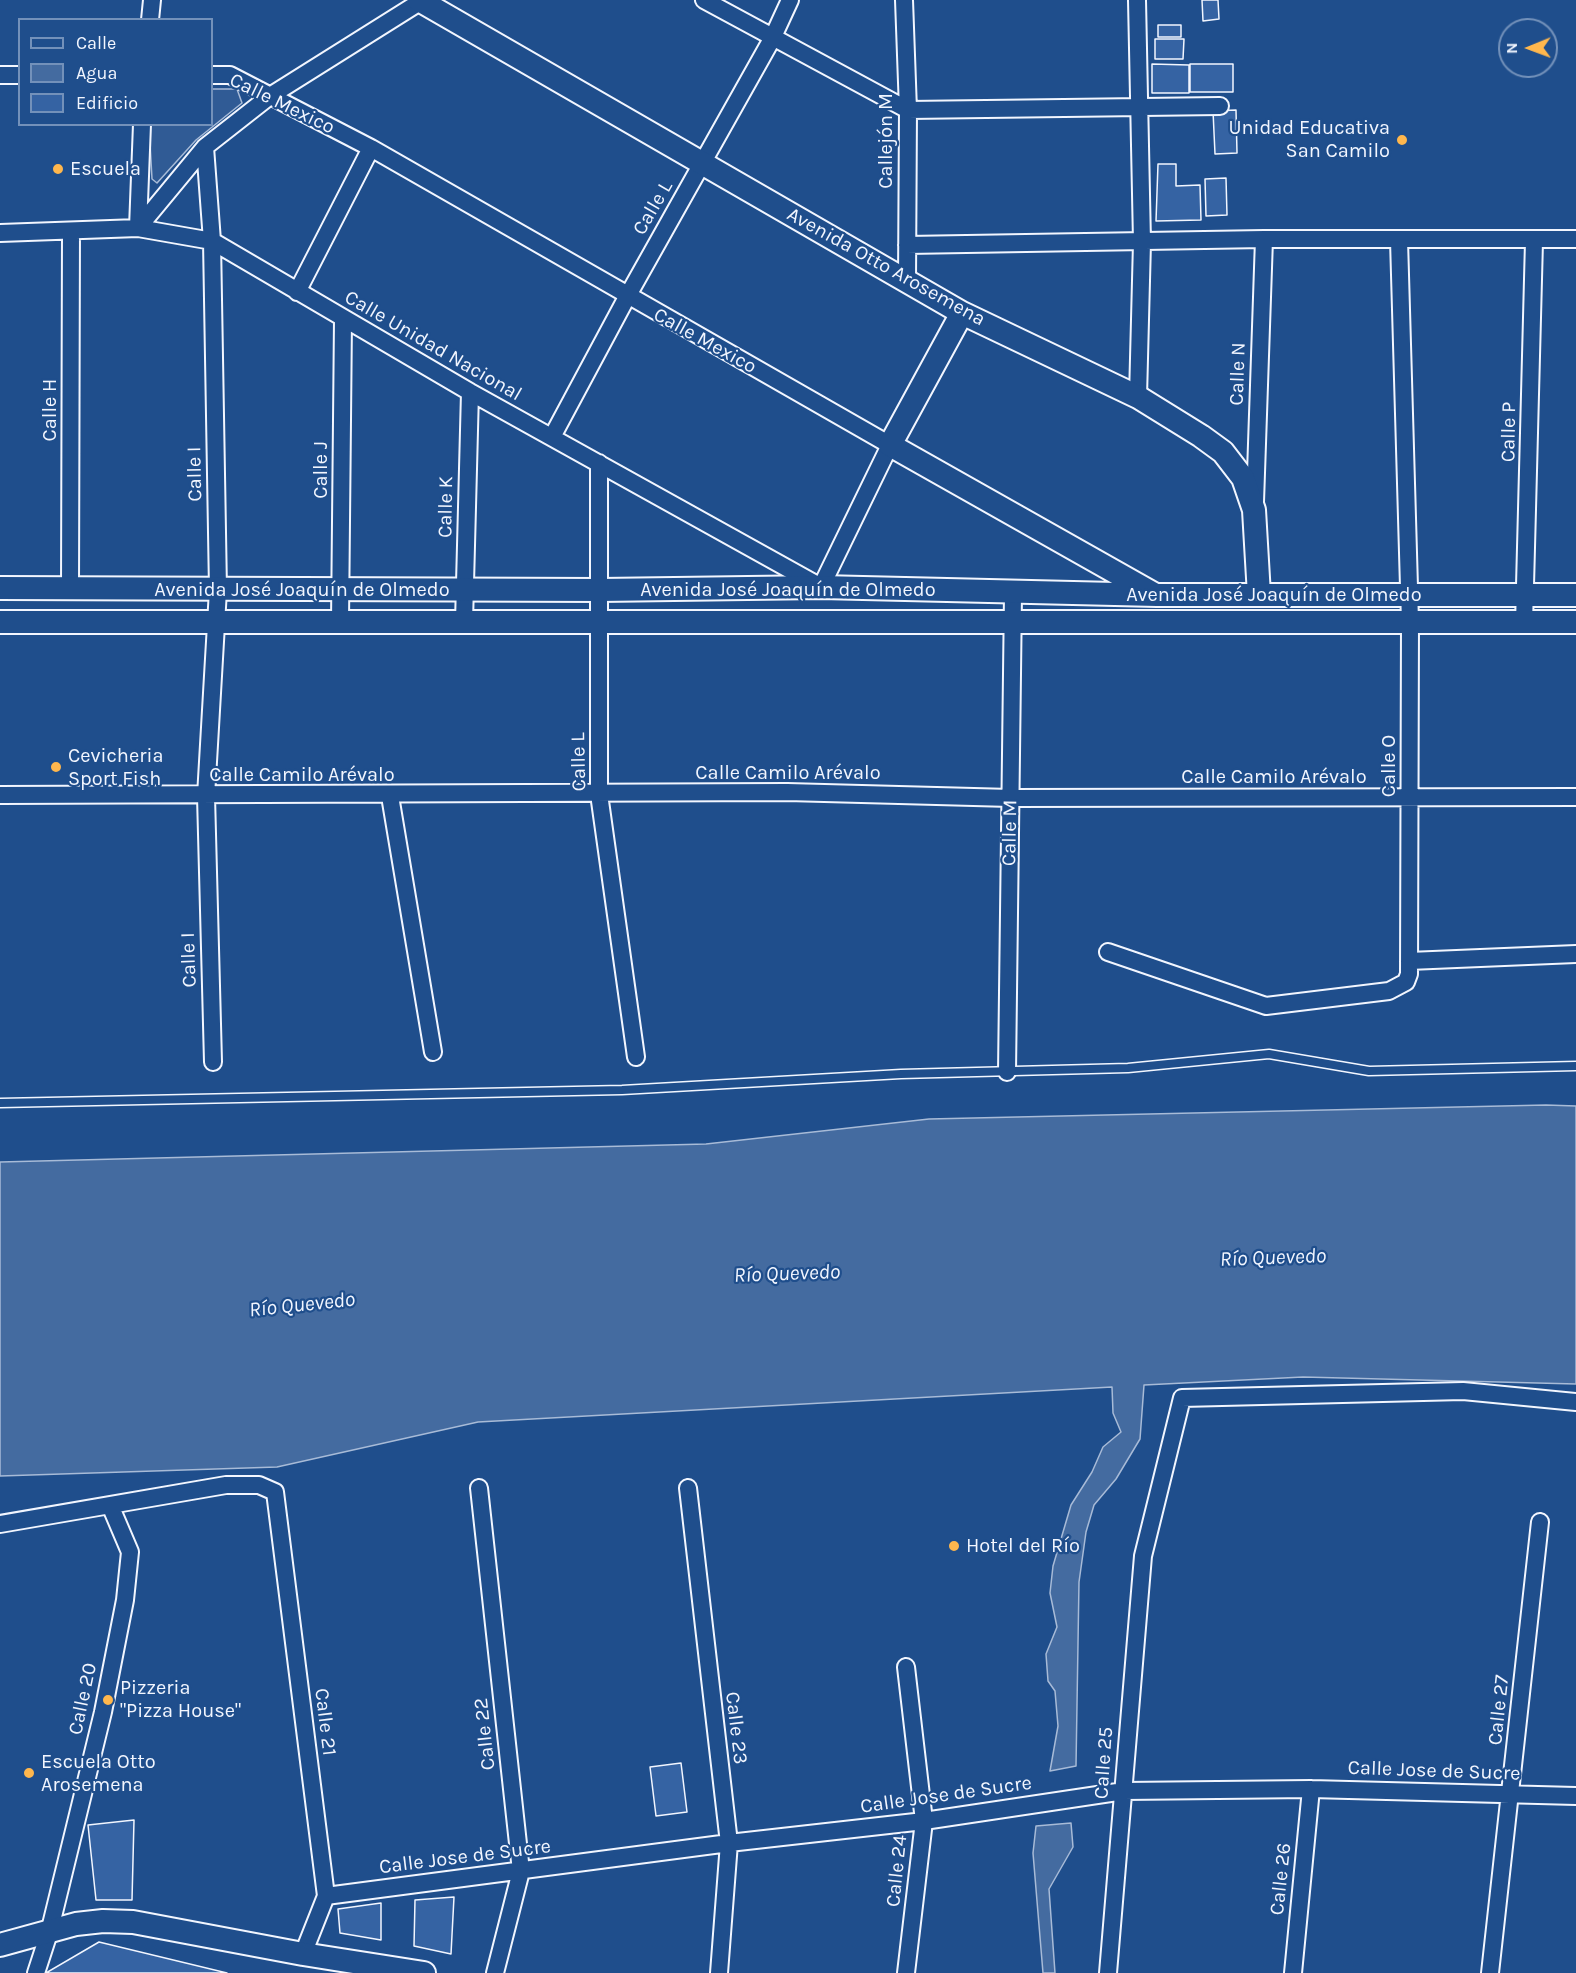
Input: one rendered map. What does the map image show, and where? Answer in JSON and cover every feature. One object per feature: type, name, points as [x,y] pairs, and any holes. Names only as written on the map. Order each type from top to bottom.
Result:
[{"type":"main road","name":"Avenida Otto Arosemena","points":[[421,0],[962,313],[1138,397],[1223,452],[1243,477],[1254,510],[1259,595]]},
{"type":"main road","points":[[890,445],[962,313]]},
{"type":"main road","name":"Calle Mexico","points":[[890,445],[1157,595],[1194,622]]},
{"type":"main road","name":"Avenida José Joaquín de Olmedo","points":[[0,588],[601,590],[821,587],[1013,594],[1576,595]]},
{"type":"main road","name":"Avenida José Joaquín de Olmedo","points":[[0,622],[1410,622],[1524,624],[1576,622]]},
{"type":"main road","points":[[0,1945],[94,1922],[133,1922],[303,1954],[424,1973]]},
{"type":"street","points":[[150,18],[152,0]]},
{"type":"street","points":[[138,228],[205,147],[270,96],[421,0]]},
{"type":"street","points":[[704,0],[772,39],[908,110],[1138,109],[1220,106]]},
{"type":"street","name":"Calle L","points":[[552,437],[627,297],[772,39],[790,0]]},
{"type":"street","name":"Callejón M","points":[[904,0],[908,110],[907,281]]},
{"type":"street","points":[[1137,0],[1142,242],[1138,397]]},
{"type":"street","points":[[0,75],[18,75]]},
{"type":"street","name":"Calle Mexico","points":[[213,75],[230,75],[371,148],[627,297],[890,445]]},
{"type":"street","points":[[138,228],[142,126]]},
{"type":"street","name":"Calle I","points":[[205,147],[212,241],[219,590],[206,796],[213,1062]]},
{"type":"street","points":[[297,292],[371,148]]},
{"type":"street","name":"Calle Unidad Nacional","points":[[0,233],[138,228],[212,241],[470,393],[821,587]]},
{"type":"street","name":"Calle H","points":[[70,589],[71,231]]},
{"type":"street","points":[[907,245],[1264,239],[1534,241],[1576,239]]},
{"type":"street","name":"Calle N","points":[[1254,510],[1264,239]]},
{"type":"street","name":"Calle O","points":[[1108,952],[1266,1006],[1389,991],[1406,982],[1409,961],[1410,622],[1399,240]]},
{"type":"street","name":"Calle P","points":[[1524,624],[1534,241]]},
{"type":"street","name":"Calle J","points":[[340,622],[343,318]]},
{"type":"street","name":"Calle K","points":[[464,622],[470,393]]},
{"type":"street","points":[[821,587],[890,445]]},
{"type":"street","name":"Calle L","points":[[599,463],[600,794],[636,1057]]},
{"type":"street","name":"Calle M","points":[[1007,1072],[1013,594]]},
{"type":"street","name":"Calle Camilo Arévalo","points":[[0,795],[390,796],[786,792],[1011,798],[1576,796]]},
{"type":"street","points":[[390,796],[433,1052]]},
{"type":"street","points":[[1409,961],[1576,954]]},
{"type":"street","name":"Calle 25","points":[[1108,1973],[1143,1556],[1182,1398],[1463,1391],[1576,1402]]},
{"type":"street","name":"Calle 21","points":[[110,1505],[226,1485],[259,1485],[275,1492],[326,1896],[303,1954]]},
{"type":"street","name":"Calle 22","points":[[479,1488],[521,1871],[495,1973]]},
{"type":"street","name":"Calle 23","points":[[688,1488],[729,1843],[719,1973]]},
{"type":"street","points":[[0,1524],[110,1505]]},
{"type":"street","name":"Calle 20","points":[[36,1973],[49,1932],[103,1712],[125,1600],[130,1552],[110,1505]]},
{"type":"street","name":"Calle 27","points":[[1490,1973],[1540,1522]]},
{"type":"street","name":"Calle 24","points":[[906,1667],[924,1821],[906,1973]]},
{"type":"street","name":"Calle Jose de Sucre","points":[[326,1896],[729,1843],[924,1821],[1124,1791],[1311,1789],[1576,1796]]},
{"type":"street","name":"Calle 26","points":[[1293,1973],[1311,1789]]},
{"type":"lane","points":[[0,1103],[622,1090],[901,1074],[1128,1068],[1269,1054],[1369,1071],[1576,1066]]},
{"type":"shaded area","points":[[213,89],[237,89],[242,103],[196,140],[157,183],[152,179],[149,126],[213,126]]},
{"type":"water","name":"Río Quevedo","points":[[1576,1106],[1576,1384],[1303,1377],[1144,1385],[1140,1439],[1116,1479],[1094,1505],[1086,1532],[1079,1582],[1076,1766],[1050,1771],[1058,1726],[1055,1691],[1048,1681],[1046,1654],[1057,1627],[1050,1593],[1053,1566],[1071,1505],[1092,1472],[1103,1447],[1121,1432],[1113,1413],[1112,1387],[478,1422],[277,1467],[0,1476],[0,1162],[706,1144],[929,1119]]},
{"type":"water","points":[[1071,1823],[1073,1847],[1049,1889],[1055,1973],[1043,1973],[1033,1853],[1036,1826]]},
{"type":"building","points":[[1202,0],[1218,0],[1219,19],[1203,21]]},
{"type":"building","points":[[1158,25],[1181,25],[1181,37],[1158,37]]},
{"type":"building","points":[[1155,39],[1184,39],[1183,59],[1155,59]]},
{"type":"building","points":[[1152,64],[1189,65],[1189,93],[1152,93]]},
{"type":"building","points":[[1190,64],[1233,64],[1233,92],[1190,92]]},
{"type":"building","points":[[1236,110],[1237,153],[1215,154],[1213,111]]},
{"type":"building","points":[[1158,164],[1176,164],[1176,186],[1200,185],[1201,220],[1156,221]]},
{"type":"building","points":[[1226,178],[1227,215],[1206,216],[1205,179]]},
{"type":"building","points":[[681,1763],[687,1812],[656,1816],[650,1767]]},
{"type":"building","points":[[134,1820],[132,1900],[96,1900],[88,1825]]},
{"type":"building","points":[[454,1897],[451,1954],[414,1946],[415,1900]]},
{"type":"building","points":[[381,1903],[381,1940],[340,1933],[338,1909]]},
{"type":"building","points":[[99,1942],[227,1973],[46,1973]]},
{"type":"place","name":"Unidad Educativa San Camilo","points":[[1402,140]]},
{"type":"place","name":"Escuela","points":[[58,169]]},
{"type":"place","name":"Cevicheria Sport Fish","points":[[56,767]]},
{"type":"place","name":"Hotel del Río","points":[[954,1546]]},
{"type":"place","name":"Pizzeria \"Pizza House\"","points":[[108,1700]]},
{"type":"place","name":"Escuela Otto Arosemena","points":[[29,1773]]}]
